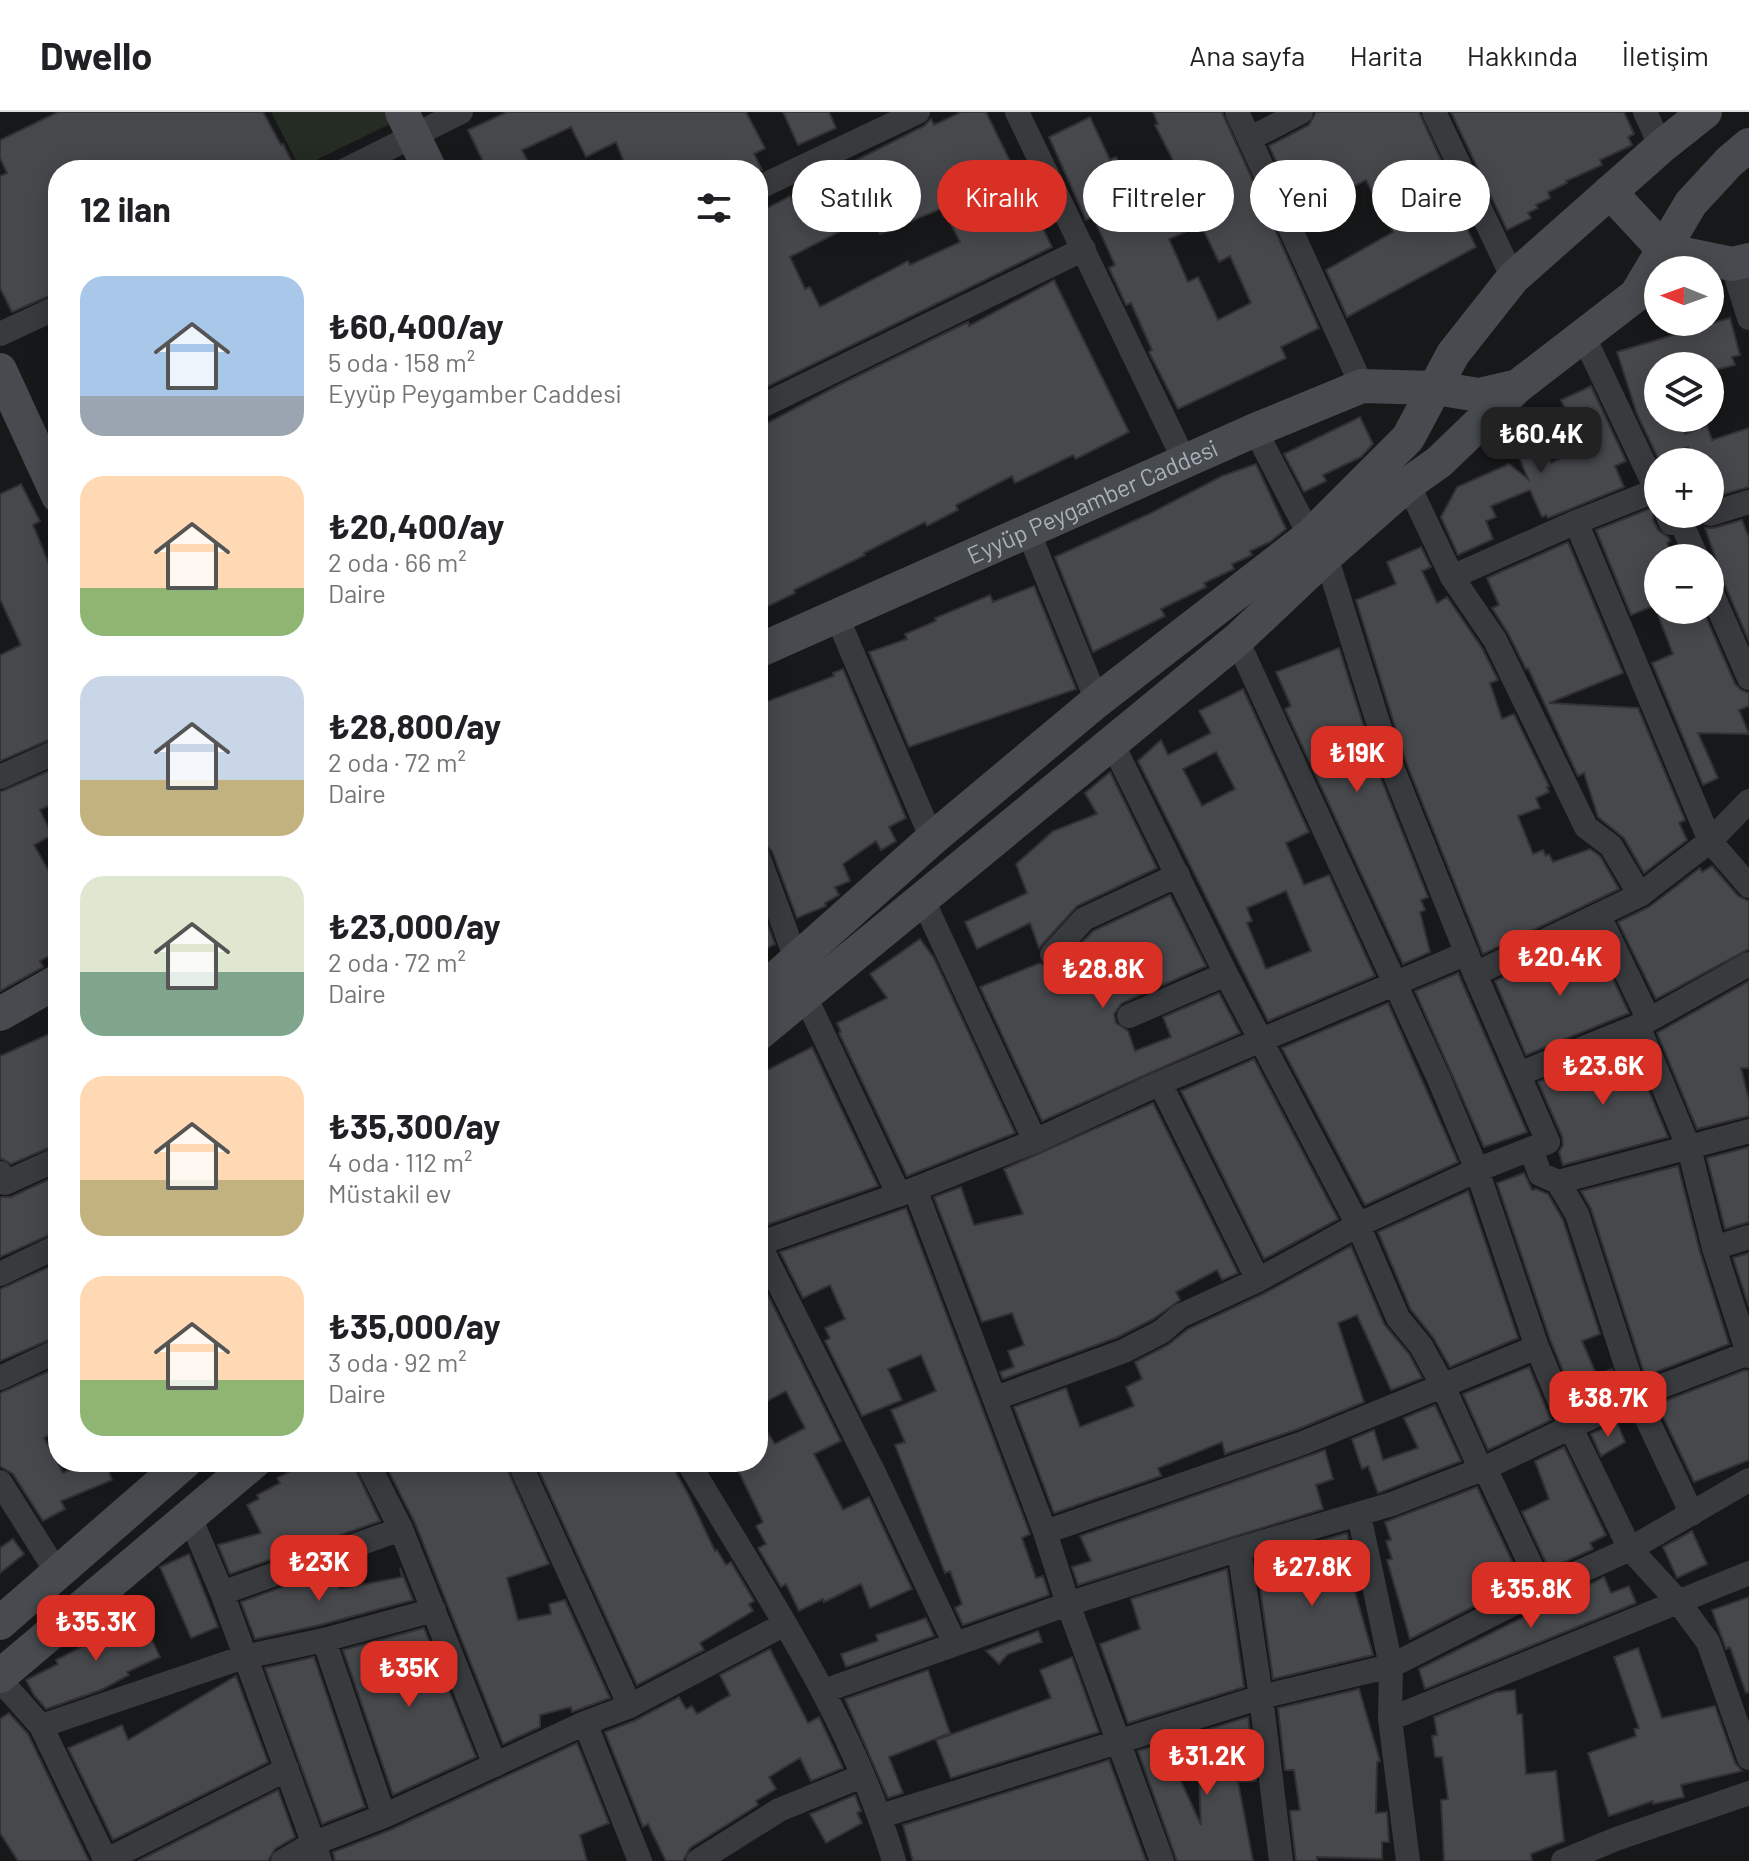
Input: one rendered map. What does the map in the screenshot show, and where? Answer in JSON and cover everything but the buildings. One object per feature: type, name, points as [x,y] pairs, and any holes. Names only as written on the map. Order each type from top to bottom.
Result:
[{"type":"street","points":[[359,160],[408,124],[461,112]]},
{"type":"street","points":[[768,183],[918,112]]},
{"type":"street","points":[[1017,112],[1185,462]]},
{"type":"street","points":[[1237,112],[1362,386]]},
{"type":"street","points":[[1251,138],[1301,112]]},
{"type":"street","points":[[1434,112],[1513,278]]},
{"type":"street","points":[[1645,112],[1661,147]]},
{"type":"street","points":[[768,1026],[1237,640],[1408,438],[1453,354],[1513,278],[1705,112]]},
{"type":"street","points":[[408,124],[425,160]]},
{"type":"street","points":[[768,985],[932,839],[1097,701],[1439,462],[1518,386],[1636,295],[1691,203],[1749,145]]},
{"type":"street","points":[[1610,192],[1664,250],[1741,262],[1749,318]]},
{"type":"street","points":[[768,403],[1084,249]]},
{"type":"street","points":[[0,334],[48,312]]},
{"type":"street","points":[[1583,335],[1644,464]]},
{"type":"street","points":[[0,370],[48,474]]},
{"type":"street","name":"Eyyüp Peygamber Caddesi","points":[[768,647],[1255,430],[1362,386],[1435,388],[1479,395],[1518,386]]},
{"type":"street","points":[[996,1398],[1124,1351],[1161,1332],[1180,1316],[1258,1280],[1358,1225],[1477,1170],[1548,1142],[1392,767],[1318,546],[1255,430]]},
{"type":"street","points":[[1408,484],[1452,577],[1495,640],[1586,827],[1611,846],[1640,895]]},
{"type":"street","points":[[1452,577],[1576,522],[1644,496]]},
{"type":"street","points":[[1724,510],[1749,502]]},
{"type":"street","points":[[1576,522],[1710,841],[1749,886]]},
{"type":"street","points":[[1028,531],[1097,701]]},
{"type":"street","points":[[837,617],[932,839]]},
{"type":"street","points":[[1724,621],[1749,678]]},
{"type":"street","points":[[1237,640],[1397,984],[1477,1170],[1537,1347],[1570,1426],[1630,1549],[1677,1600],[1708,1642],[1749,1758]]},
{"type":"street","points":[[1112,743],[1226,974],[1358,1225],[1398,1318],[1421,1346],[1443,1386],[1542,1589]]},
{"type":"street","points":[[0,777],[48,755]]},
{"type":"street","points":[[768,1241],[907,1192],[1035,1141],[1160,1083],[1397,984],[1471,963],[1599,916],[1640,895],[1710,841],[1749,801]]},
{"type":"street","points":[[1052,954],[1084,919],[1178,875]]},
{"type":"street","points":[[768,883],[796,959]]},
{"type":"street","points":[[922,898],[1035,1141]]},
{"type":"street","points":[[824,1691],[1068,1604],[1239,1549],[1359,1515],[1483,1469],[1636,1396],[1749,1354],[1714,1248],[1689,1148],[1644,1023],[1599,916]]},
{"type":"street","points":[[1519,1074],[1644,1023],[1749,964]]},
{"type":"street","points":[[1129,1016],[1226,974]]},
{"type":"street","points":[[0,1014],[48,987]]},
{"type":"street","points":[[805,996],[907,1192],[996,1398],[1162,1861]]},
{"type":"street","points":[[1160,1083],[1258,1280]]},
{"type":"street","points":[[1558,1182],[1749,1131]]},
{"type":"street","points":[[1531,1149],[1540,1174],[1558,1182],[1577,1214],[1636,1396],[1692,1514]]},
{"type":"street","points":[[0,1173],[5,1183],[48,1164]]},
{"type":"street","points":[[1714,1248],[1749,1237]]},
{"type":"street","points":[[0,1274],[48,1251]]},
{"type":"street","points":[[768,1264],[876,1477],[955,1644]]},
{"type":"street","points":[[1045,1532],[1303,1443],[1537,1347]]},
{"type":"street","points":[[0,1378],[48,1355]]},
{"type":"street","points":[[0,1623],[169,1472]]},
{"type":"street","points":[[242,1472],[0,1678],[41,1726],[106,1861],[287,1769]]},
{"type":"street","points":[[372,1472],[401,1529],[495,1765]]},
{"type":"street","points":[[524,1472],[630,1706]]},
{"type":"street","points":[[694,1472],[824,1691],[881,1816],[894,1861]]},
{"type":"street","points":[[881,1816],[1261,1697],[1391,1666],[1542,1589],[1630,1549],[1749,1480]]},
{"type":"street","points":[[0,1482],[58,1574]]},
{"type":"street","points":[[1359,1515],[1391,1666],[1390,1719],[1408,1861]]},
{"type":"street","points":[[190,1517],[222,1593],[316,1852]]},
{"type":"street","points":[[222,1593],[401,1529]]},
{"type":"street","points":[[1239,1549],[1281,1861]]},
{"type":"street","points":[[1390,1719],[1749,1573]]},
{"type":"street","points":[[41,1726],[244,1657],[324,1640],[434,1610]]},
{"type":"street","points":[[283,1861],[316,1852],[384,1816],[585,1723],[630,1706],[785,1624]]},
{"type":"street","points":[[324,1640],[384,1816]]},
{"type":"street","points":[[585,1723],[640,1861]]},
{"type":"street","points":[[698,1861],[779,1810],[862,1776]]},
{"type":"street","points":[[1563,1861],[1617,1850],[1749,1793]]},
{"type":"shaded area","points":[[271,112],[392,112],[396,121],[316,160],[296,160]]}]
